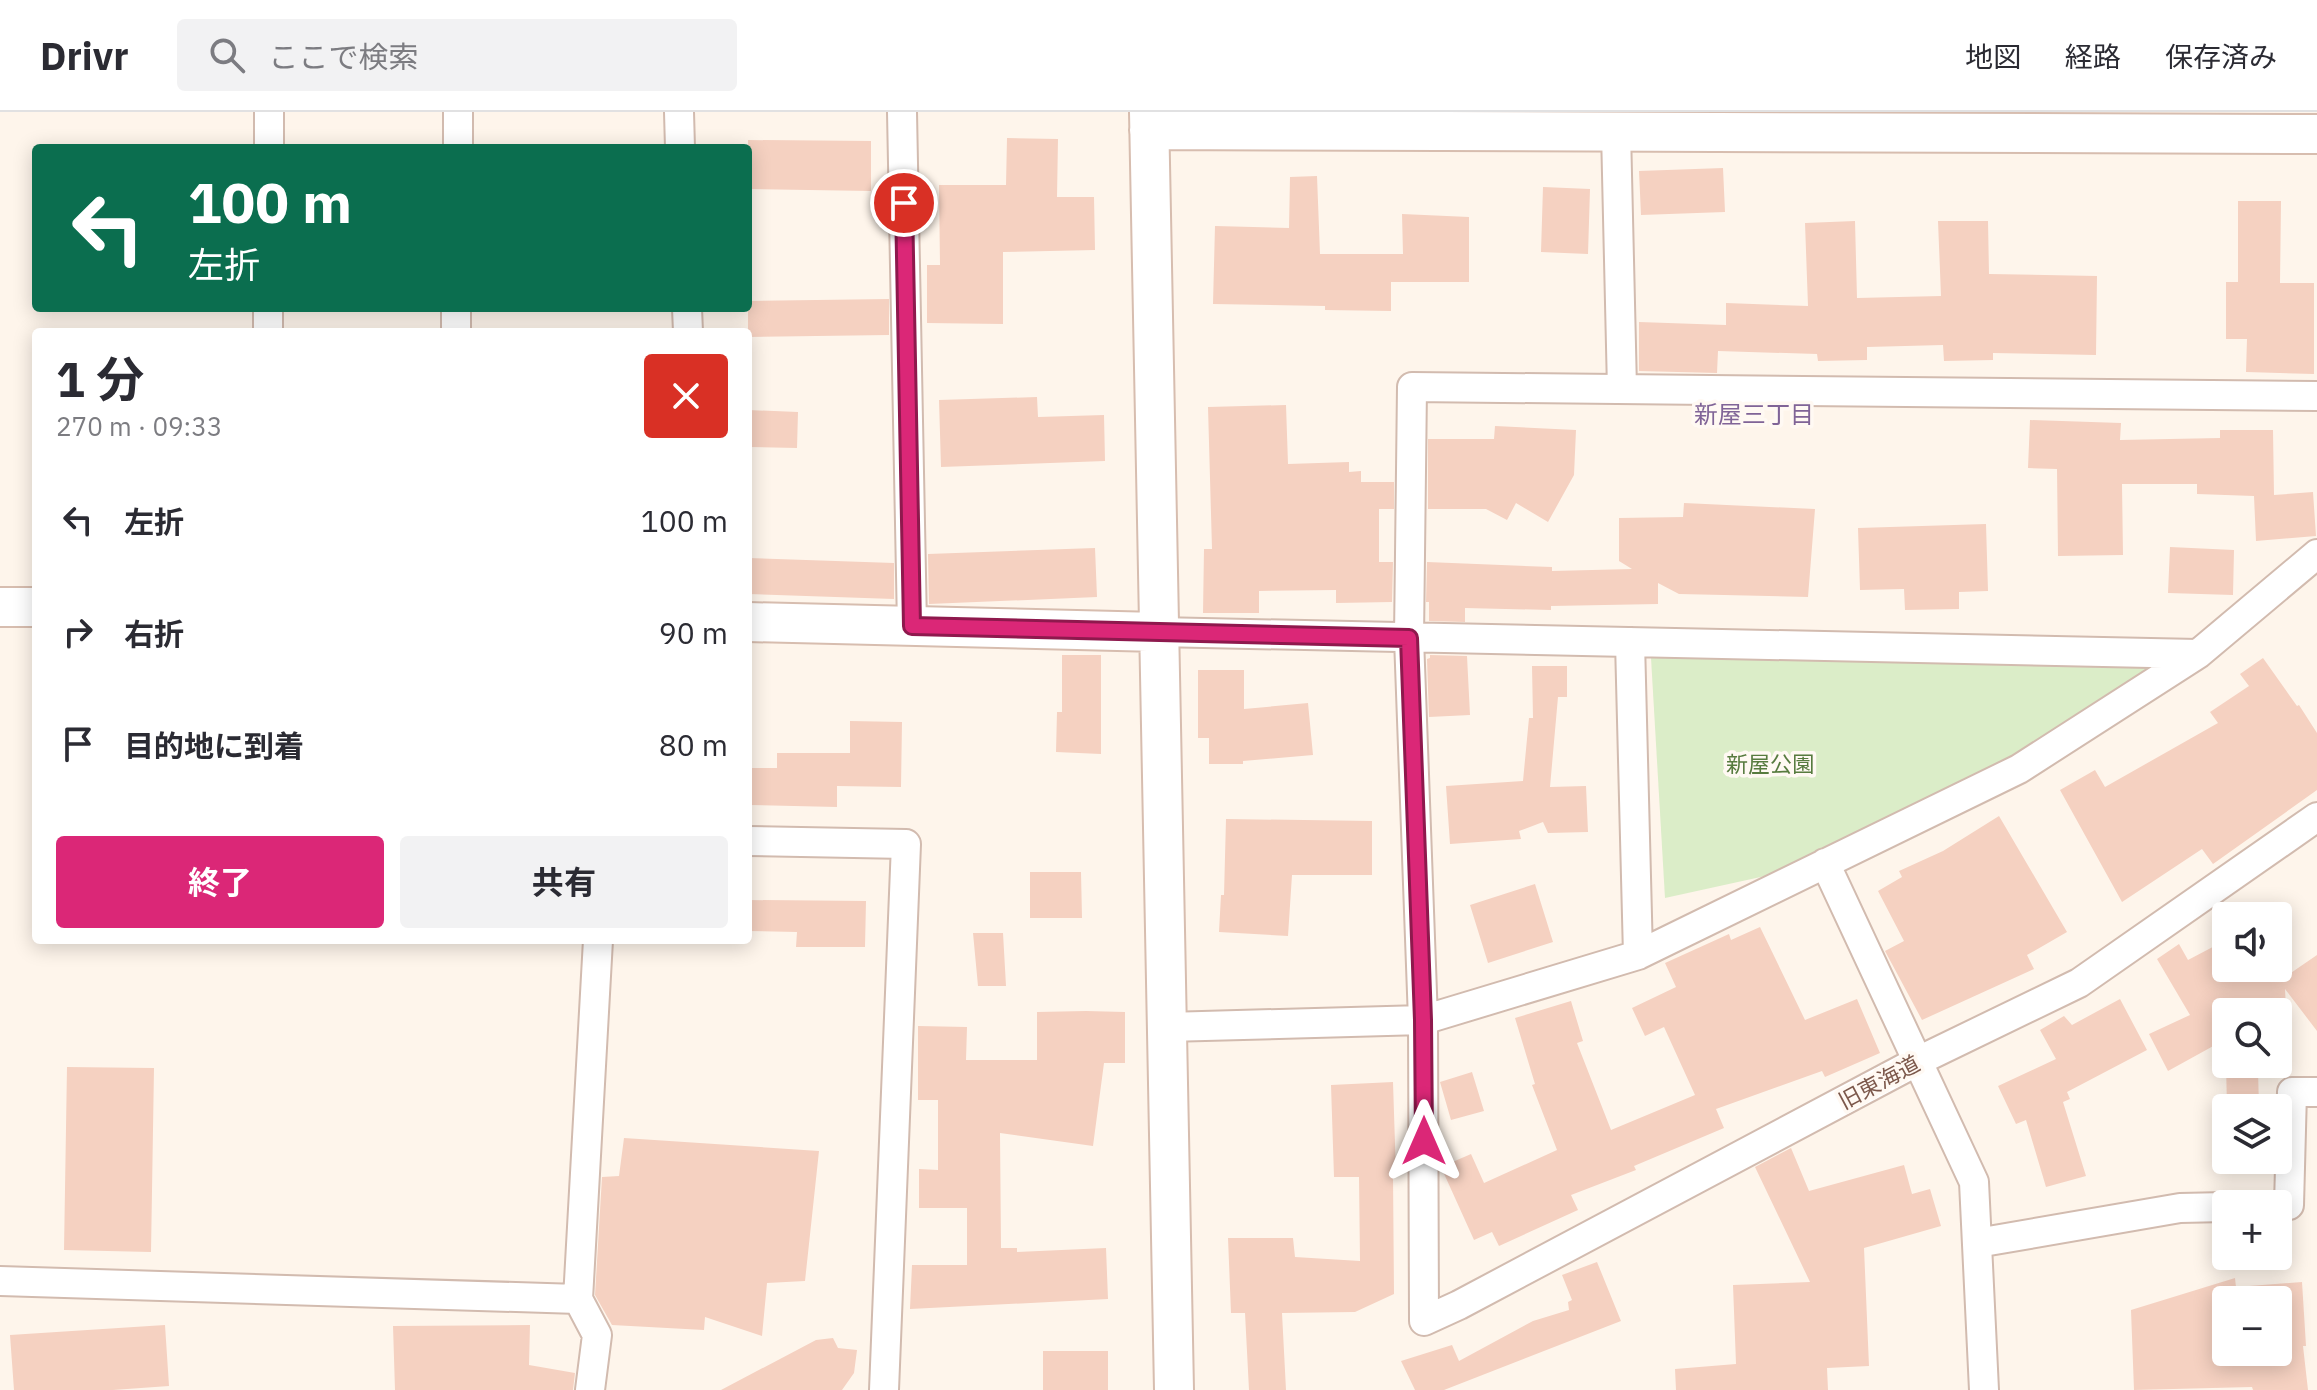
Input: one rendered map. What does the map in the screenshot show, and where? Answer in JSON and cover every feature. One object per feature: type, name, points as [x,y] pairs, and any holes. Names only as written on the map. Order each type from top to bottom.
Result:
[{"type":"street","points":[[269,112],[269,144]]},
{"type":"street","points":[[458,112],[458,144]]},
{"type":"street","points":[[679,112],[680,144]]},
{"type":"street","points":[[902,112],[912,626]]},
{"type":"street","points":[[1174,1390],[1149,121],[1616,131],[2317,134]]},
{"type":"street","points":[[1616,131],[1622,389]]},
{"type":"street","points":[[1423,1020],[1409,638],[1412,387],[2317,396]]},
{"type":"street","points":[[1167,1027],[1423,1020],[1638,955],[2019,769],[2198,654],[2317,554]]},
{"type":"street","points":[[0,607],[32,607]]},
{"type":"street","points":[[752,622],[2198,654]]},
{"type":"street","points":[[1630,642],[1638,955]]},
{"type":"street","name":"旧東海道","points":[[1423,1020],[1424,1321],[1918,1061],[2079,983],[2317,817]]},
{"type":"street","points":[[752,841],[906,844],[884,1390]]},
{"type":"street","points":[[1825,863],[1974,1182],[1984,1390]]},
{"type":"street","points":[[590,1390],[597,1335],[578,1299],[598,944]]},
{"type":"street","points":[[2289,1190],[2292,1092],[2317,1092]]},
{"type":"street","points":[[1977,1243],[2180,1208],[2212,1207]]},
{"type":"street","points":[[0,1281],[578,1299]]},
{"type":"green space","name":"新屋公園","points":[[2198,654],[1825,863],[1665,898],[1651,658]]},
{"type":"building","points":[[1007,138],[1058,139],[1057,197],[1094,197],[1095,250],[1003,252],[1003,324],[927,323],[927,265],[940,265],[939,185],[1006,185]]},
{"type":"building","points":[[748,140],[871,141],[871,191],[752,189],[752,144],[748,144]]},
{"type":"building","points":[[1723,168],[1725,212],[1641,215],[1639,171]]},
{"type":"building","points":[[1317,176],[1320,254],[1403,254],[1402,214],[1469,217],[1469,282],[1391,282],[1391,311],[1325,310],[1325,306],[1213,304],[1215,226],[1289,228],[1290,177]]},
{"type":"building","points":[[1543,187],[1590,189],[1588,254],[1541,252]]},
{"type":"building","points":[[2238,201],[2281,201],[2280,283],[2314,283],[2314,374],[2246,372],[2247,339],[2226,339],[2226,282],[2238,282]]},
{"type":"building","points":[[1855,221],[1857,298],[1941,296],[1938,221],[1988,221],[1989,274],[2097,276],[2096,355],[1993,353],[1993,360],[1944,361],[1943,345],[1867,347],[1867,360],[1818,361],[1817,354],[1718,351],[1717,373],[1639,371],[1639,322],[1726,325],[1726,303],[1808,306],[1805,223]]},
{"type":"building","points":[[889,299],[889,335],[752,337],[752,328],[748,328],[748,312],[752,312],[752,301]]},
{"type":"building","points":[[1037,397],[1038,417],[1104,415],[1105,461],[941,467],[939,400]]},
{"type":"building","points":[[1286,405],[1288,464],[1349,462],[1349,472],[1361,471],[1361,482],[1394,482],[1394,509],[1379,509],[1379,562],[1393,562],[1392,602],[1336,603],[1336,590],[1259,591],[1259,613],[1203,613],[1204,549],[1212,549],[1208,407]]},
{"type":"building","points":[[752,410],[798,412],[797,448],[752,447]]},
{"type":"building","points":[[2030,420],[2121,423],[2120,440],[2220,438],[2220,430],[2273,430],[2274,495],[2313,492],[2316,536],[2256,541],[2254,496],[2197,494],[2197,484],[2122,484],[2123,555],[2058,556],[2057,469],[2028,468]]},
{"type":"building","points":[[1495,426],[1576,430],[1574,475],[1548,522],[1516,503],[1507,520],[1486,509],[1428,509],[1428,439],[1494,439]]},
{"type":"building","points":[[1684,503],[1815,509],[1808,597],[1679,594],[1658,583],[1658,604],[1551,606],[1551,610],[1465,608],[1465,622],[1429,621],[1427,562],[1552,567],[1552,571],[1632,569],[1619,561],[1619,518],[1683,517]]},
{"type":"building","points":[[1986,524],[1988,591],[1959,592],[1959,609],[1905,610],[1904,589],[1860,590],[1858,528]]},
{"type":"building","points":[[2170,547],[2234,550],[2233,595],[2168,593]]},
{"type":"building","points":[[1095,548],[1097,597],[929,604],[928,554]]},
{"type":"building","points":[[752,558],[894,563],[894,599],[752,594]]},
{"type":"building","points":[[1062,655],[1101,655],[1101,754],[1056,752],[1057,712],[1062,712]]},
{"type":"building","points":[[1430,655],[1467,656],[1470,715],[1429,717],[1427,659]]},
{"type":"building","points":[[2263,658],[2317,733],[2317,790],[2213,864],[2202,849],[2122,902],[2060,790],[2095,770],[2105,787],[2218,723],[2210,712],[2249,686],[2240,674]]},
{"type":"building","points":[[1532,666],[1567,666],[1567,697],[1558,697],[1550,787],[1586,786],[1588,832],[1548,833],[1543,822],[1519,831],[1521,839],[1450,844],[1446,786],[1523,781],[1529,718],[1533,718]]},
{"type":"building","points":[[1198,670],[1244,670],[1244,709],[1308,703],[1313,755],[1243,761],[1243,764],[1209,764],[1209,738],[1198,738]]},
{"type":"building","points":[[850,721],[902,722],[901,787],[837,786],[837,807],[752,805],[752,768],[777,768],[777,753],[850,753]]},
{"type":"building","points":[[1999,816],[2067,932],[2027,955],[2034,969],[1922,1020],[1885,951],[1904,941],[1878,891],[1902,877],[1899,871],[1943,851]]},
{"type":"building","points":[[1226,819],[1372,821],[1372,875],[1292,875],[1288,936],[1219,932],[1221,895],[1224,895]]},
{"type":"building","points":[[1030,872],[1081,872],[1082,918],[1030,918]]},
{"type":"building","points":[[1535,884],[1553,942],[1488,963],[1470,905]]},
{"type":"building","points":[[752,900],[866,901],[865,947],[796,947],[797,932],[752,931]]},
{"type":"building","points":[[1760,927],[1805,1020],[1857,999],[1880,1053],[1825,1077],[1822,1071],[1716,1109],[1724,1128],[1634,1166],[1636,1170],[1571,1195],[1578,1210],[1499,1246],[1492,1232],[1474,1240],[1441,1167],[1471,1154],[1484,1183],[1557,1150],[1532,1085],[1535,1084],[1515,1018],[1571,1001],[1583,1041],[1577,1043],[1611,1130],[1695,1095],[1664,1027],[1645,1036],[1632,1008],[1676,987],[1665,963],[1729,934],[1731,940]]},
{"type":"building","points":[[973,933],[1003,933],[1006,986],[978,986]]},
{"type":"building","points":[[2179,944],[2188,960],[2212,947],[2212,982],[2292,982],[2292,972],[2317,955],[2317,1031],[2285,989],[2285,998],[2212,998],[2212,1047],[2168,1071],[2149,1034],[2190,1015],[2157,959]]},
{"type":"building","points":[[2120,999],[2147,1050],[2067,1092],[2070,1099],[2063,1102],[2086,1176],[2046,1187],[2026,1120],[2016,1124],[1998,1086],[2056,1059],[2040,1030],[2064,1016],[2072,1025]]},
{"type":"building","points":[[1037,1012],[1125,1012],[1125,1063],[1104,1063],[1093,1146],[1000,1133],[1001,1248],[1017,1248],[1017,1252],[1106,1248],[1108,1299],[910,1309],[912,1265],[967,1265],[967,1208],[919,1208],[919,1169],[938,1170],[938,1100],[918,1100],[918,1026],[967,1027],[966,1060],[1037,1060]]},
{"type":"building","points":[[67,1067],[154,1068],[151,1252],[64,1250]]},
{"type":"building","points":[[1472,1072],[1484,1111],[1451,1120],[1440,1082]]},
{"type":"building","points":[[2226,1078],[2258,1078],[2259,1094],[2227,1094]]},
{"type":"building","points":[[1393,1082],[1396,1175],[1393,1175],[1394,1294],[1355,1312],[1282,1313],[1286,1390],[1249,1390],[1245,1313],[1231,1313],[1228,1238],[1293,1238],[1295,1257],[1360,1261],[1359,1177],[1334,1177],[1331,1085]]},
{"type":"building","points":[[624,1138],[819,1151],[805,1281],[767,1283],[762,1336],[705,1317],[704,1330],[612,1325],[595,1295],[602,1177],[619,1176]]},
{"type":"building","points":[[1791,1148],[1809,1191],[1904,1165],[1912,1194],[1930,1189],[1941,1226],[1864,1248],[1869,1366],[1827,1368],[1828,1390],[1676,1390],[1675,1369],[1736,1364],[1733,1285],[1810,1282],[1755,1167]]},
{"type":"building","points":[[1597,1262],[1621,1321],[1444,1390],[1415,1390],[1401,1361],[1452,1345],[1459,1361],[1533,1321],[1569,1310],[1568,1302],[1572,1300],[1562,1275]]},
{"type":"building","points":[[2235,1278],[2236,1286],[2212,1286],[2212,1366],[2292,1366],[2292,1286],[2249,1286],[2302,1282],[2306,1346],[2303,1346],[2308,1390],[2253,1390],[2252,1387],[2134,1390],[2131,1310]]},
{"type":"building","points":[[165,1325],[169,1386],[113,1390],[14,1390],[10,1335]]},
{"type":"building","points":[[530,1325],[529,1365],[575,1373],[573,1390],[395,1390],[393,1326]]},
{"type":"building","points":[[833,1338],[838,1348],[857,1350],[854,1373],[842,1390],[721,1390],[816,1340]]},
{"type":"building","points":[[1043,1351],[1108,1351],[1108,1390],[1043,1390]]},
{"type":"district","name":"新屋三丁目","points":[[1754,415]]},
{"type":"route","points":[[904,203],[912,626],[1409,638],[1423,1020],[1424,1141]]}]
